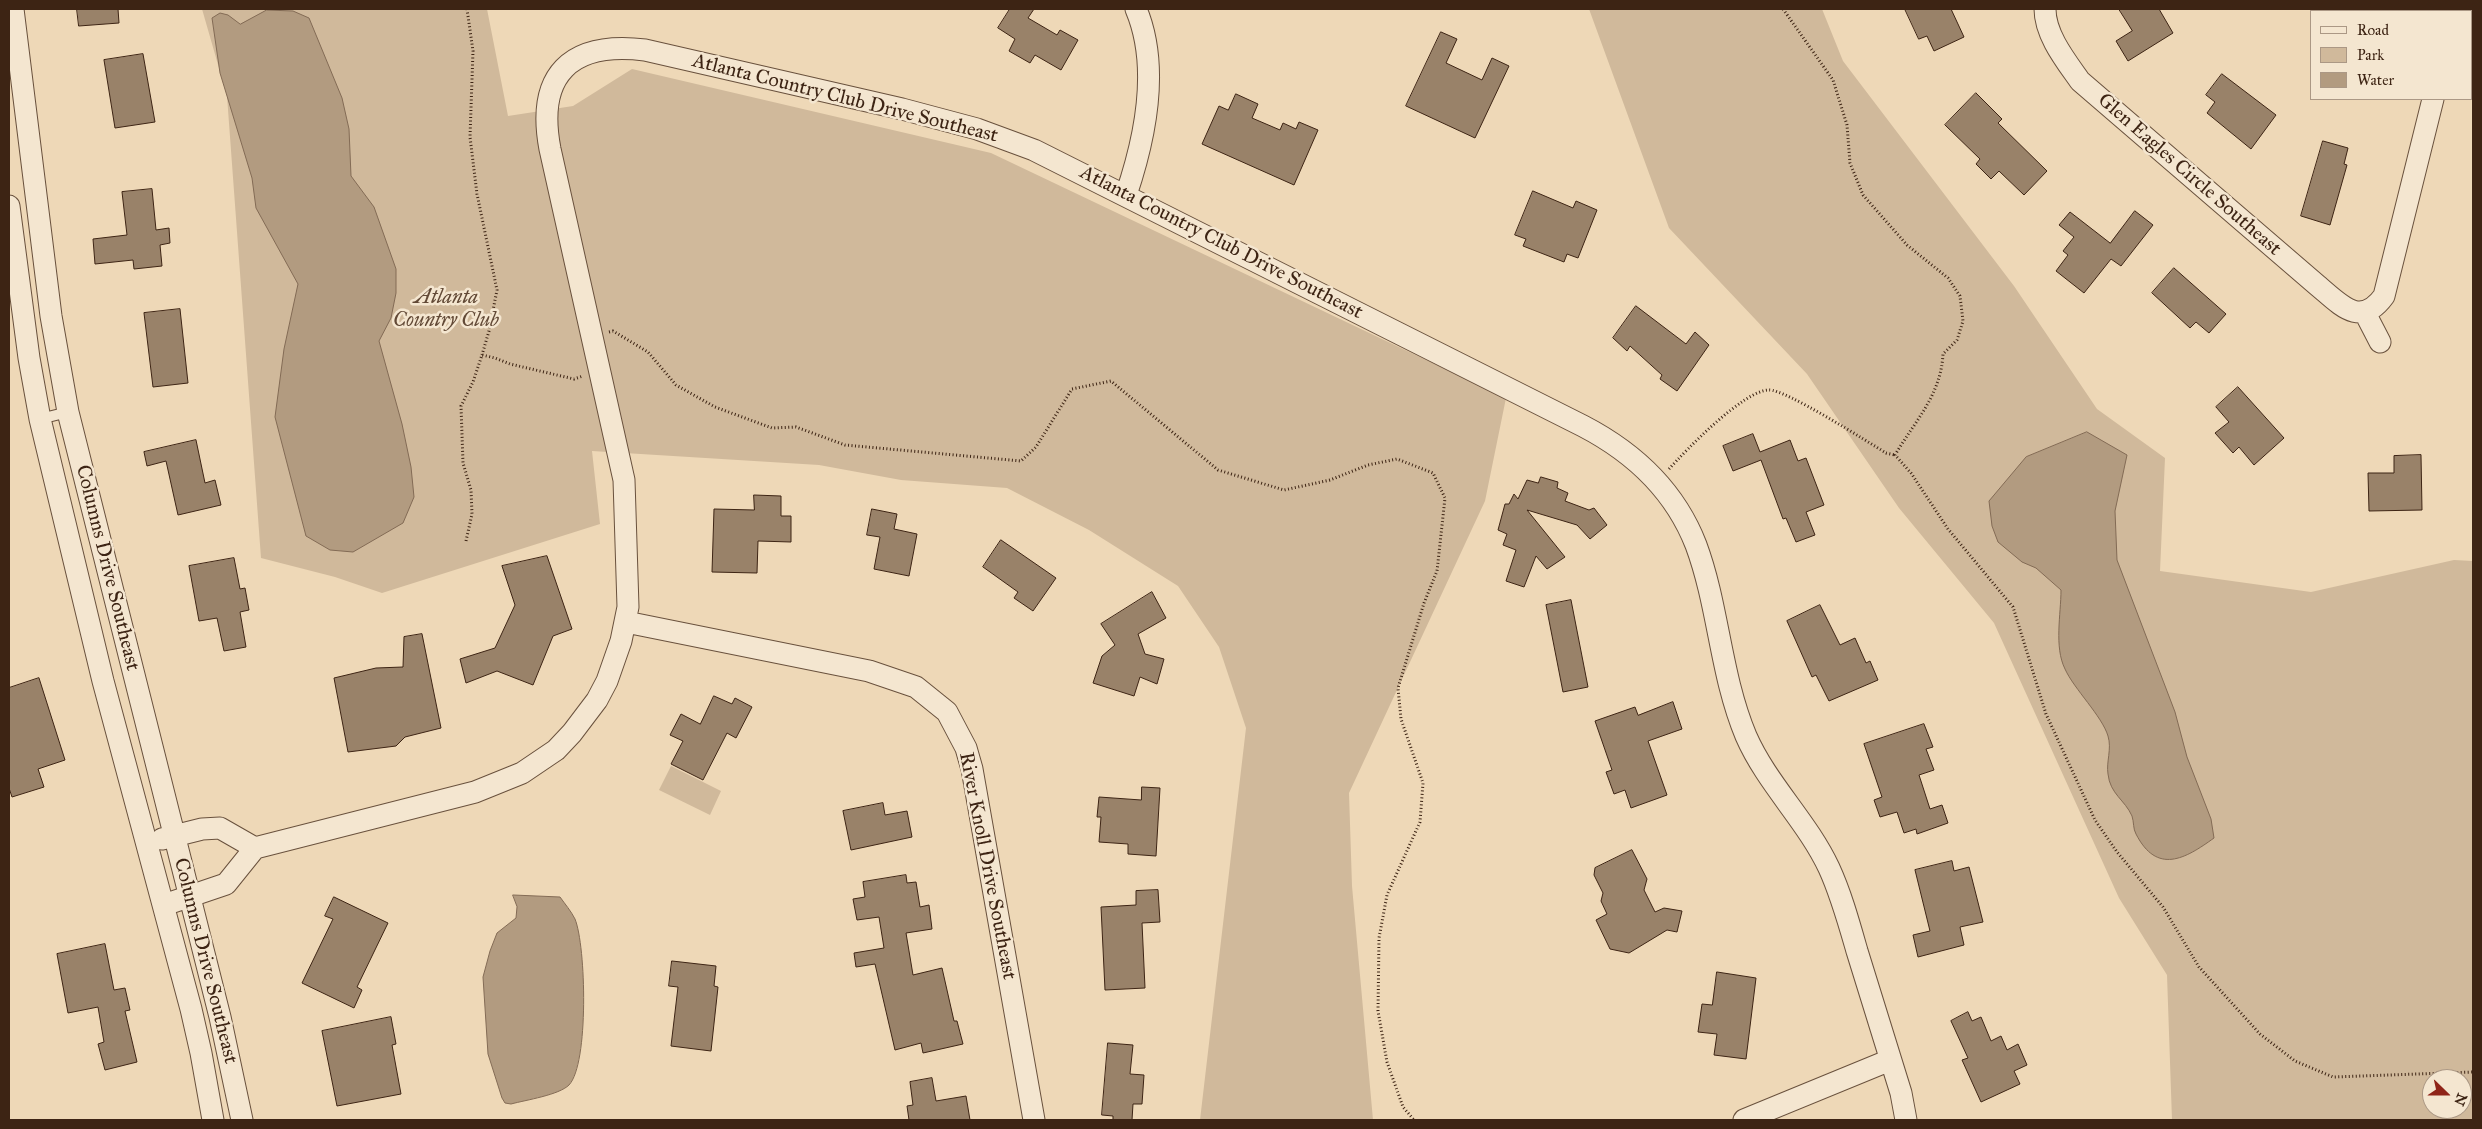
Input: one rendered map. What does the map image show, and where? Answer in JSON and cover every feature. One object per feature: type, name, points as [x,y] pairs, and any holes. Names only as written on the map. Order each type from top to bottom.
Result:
[{"type":"street","name":"Columns Drive Southeast","points":[[13,9],[51,316],[68,412],[220,1017],[242,1120]]},
{"type":"street","points":[[1126,195],[1137,162],[1148,83],[1146,50],[1136,9]]},
{"type":"street","name":"Glen Eagles Circle Southeast","points":[[2045,9],[2045,19],[2059,49],[2080,82],[2344,307],[2354,312],[2365,313]]},
{"type":"street","name":"Atlanta Country Club Drive Southeast","points":[[255,848],[476,792],[499,784],[538,764],[572,733],[597,700],[616,661],[626,622],[630,593],[624,480],[545,124],[550,91],[555,80],[571,62],[589,52],[598,50],[619,48],[645,50],[902,109],[1002,137],[1065,164],[1603,436],[1633,458],[1657,481],[1676,509],[1695,544],[1703,567],[1730,694],[1747,738],[1774,787],[1815,844],[1838,889],[1901,1093],[1906,1120]]},
{"type":"street","points":[[2380,342],[2365,313],[2376,308],[2384,296],[2433,100]]},
{"type":"street","name":"Columns Drive Southeast","points":[[9,206],[26,339],[40,419],[101,671],[202,1053],[213,1120]]},
{"type":"street","name":"River Knoll Drive Southeast","points":[[626,622],[869,670],[916,686],[947,712],[966,748],[972,769],[1034,1120]]},
{"type":"street","points":[[147,843],[202,829],[220,828],[255,848],[226,884],[190,898],[164,905]]},
{"type":"street","points":[[1744,1120],[1890,1060]]},
{"type":"lane","points":[[40,419],[68,412]]},
{"type":"path","points":[[466,541],[472,514],[471,490],[463,463],[460,406],[473,382],[490,331],[497,290],[477,194],[470,137],[473,51],[467,9]]},
{"type":"path","points":[[1783,9],[1833,80],[1847,126],[1850,163],[1863,196],[1907,245],[1948,278],[1960,296],[1963,321],[1957,340],[1943,354],[1942,373],[1937,388],[1895,455]]},
{"type":"path","points":[[603,333],[613,331],[648,352],[676,385],[715,407],[772,428],[796,427],[845,445],[1021,461],[1036,447],[1072,389],[1111,381],[1218,470],[1284,490],[1330,480],[1368,465],[1397,459],[1433,473],[1446,498],[1437,571],[1424,602],[1398,688],[1401,719],[1423,783],[1420,822],[1387,895],[1379,938],[1378,1011],[1386,1062],[1403,1107],[1414,1120]]},
{"type":"path","points":[[482,355],[510,364],[574,379],[590,375]]},
{"type":"path","points":[[1657,481],[1716,422],[1741,403],[1768,390],[1776,390],[1886,453],[1895,455],[1911,473],[1948,529],[2013,607],[2046,714],[2095,820],[2116,852],[2163,907],[2199,967],[2260,1034],[2295,1061],[2333,1077],[2473,1072]]},
{"type":"green space","name":"Atlanta Country Club","points":[[202,9],[487,9],[508,116],[573,106],[632,69],[991,153],[1506,398],[1485,501],[1349,793],[1352,886],[1373,1120],[1200,1120],[1246,728],[1219,647],[1178,586],[1089,530],[1007,488],[901,480],[819,465],[592,451],[600,524],[382,593],[335,577],[261,558],[227,96]]},
{"type":"green space","points":[[1589,9],[1822,9],[1843,61],[2014,286],[2097,409],[2165,458],[2160,571],[2311,592],[2454,560],[2473,561],[2473,1120],[2172,1120],[2167,975],[2119,898],[1994,623],[1899,508],[1807,374],[1669,228]]},
{"type":"green space","points":[[671,766],[721,791],[710,815],[659,790]]},
{"type":"water","points":[[267,10],[293,11],[309,18],[342,98],[349,129],[351,176],[374,207],[396,269],[396,293],[391,318],[379,341],[402,424],[411,467],[414,497],[403,523],[353,552],[330,550],[306,536],[275,417],[284,349],[298,284],[256,208],[252,178],[220,73],[212,18],[220,13],[228,15],[240,24]]},
{"type":"water","points":[[2087,432],[2127,455],[2115,511],[2117,560],[2175,712],[2187,757],[2211,819],[2214,838],[2182,857],[2162,859],[2153,855],[2144,847],[2135,832],[2129,810],[2109,781],[2109,746],[2105,728],[2069,677],[2062,660],[2059,641],[2061,590],[2036,568],[2022,562],[1998,542],[1992,526],[1989,501],[2026,457]]},
{"type":"water","points":[[513,895],[560,897],[572,913],[579,933],[582,953],[584,1004],[580,1054],[575,1073],[569,1085],[558,1092],[511,1104],[505,1103],[502,1098],[488,1054],[483,977],[497,933],[516,918],[517,907]]},
{"type":"building","points":[[77,9],[118,9],[119,23],[79,26]]},
{"type":"building","points":[[1010,9],[1034,9],[1028,18],[1057,35],[1060,30],[1078,40],[1061,70],[1035,55],[1030,63],[1009,51],[1015,39],[998,28]]},
{"type":"building","points":[[1905,9],[1951,9],[1964,37],[1934,51],[1927,36],[1919,39]]},
{"type":"building","points":[[2119,9],[2159,9],[2173,33],[2128,61],[2116,41],[2132,31]]},
{"type":"building","points":[[1441,32],[1457,39],[1446,63],[1482,80],[1492,58],[1509,66],[1475,138],[1406,106]]},
{"type":"building","points":[[143,54],[155,122],[115,128],[104,60]]},
{"type":"building","points":[[2222,74],[2276,115],[2251,149],[2207,113],[2215,102],[2206,95]]},
{"type":"building","points":[[1976,93],[2002,119],[1998,123],[2047,171],[2024,195],[1999,171],[1991,179],[1976,164],[1980,159],[1945,125]]},
{"type":"building","points":[[1236,94],[1258,104],[1252,118],[1280,130],[1283,123],[1296,129],[1299,122],[1318,130],[1294,185],[1202,144],[1219,106],[1228,110]]},
{"type":"building","points":[[2323,141],[2348,148],[2344,164],[2347,165],[2330,225],[2301,216]]},
{"type":"building","points":[[152,189],[156,230],[169,228],[170,243],[160,245],[162,266],[134,269],[133,260],[95,264],[93,239],[127,235],[122,192]]},
{"type":"building","points":[[1533,191],[1573,208],[1576,201],[1597,210],[1578,258],[1567,254],[1564,262],[1523,246],[1526,239],[1515,235]]},
{"type":"building","points":[[2135,211],[2153,225],[2121,266],[2111,259],[2084,293],[2056,271],[2068,255],[2063,251],[2074,237],[2059,225],[2070,212],[2110,243]]},
{"type":"building","points":[[2174,268],[2226,314],[2209,333],[2196,322],[2190,328],[2152,293]]},
{"type":"building","points":[[1636,306],[1686,344],[1695,332],[1709,345],[1677,391],[1660,379],[1662,375],[1630,346],[1627,351],[1613,338]]},
{"type":"building","points":[[180,309],[188,383],[153,387],[144,313]]},
{"type":"building","points":[[2238,387],[2284,438],[2254,465],[2239,447],[2233,453],[2215,433],[2229,422],[2216,407]]},
{"type":"building","points":[[1753,434],[1760,452],[1790,440],[1798,461],[1806,458],[1824,505],[1806,512],[1815,535],[1796,542],[1786,518],[1783,519],[1761,460],[1733,471],[1723,446]]},
{"type":"building","points":[[196,440],[205,483],[215,480],[221,505],[178,515],[166,461],[147,466],[144,452]]},
{"type":"building","points":[[2421,455],[2422,510],[2369,511],[2368,473],[2394,473],[2394,456]]},
{"type":"building","points":[[1541,477],[1558,482],[1557,488],[1568,493],[1565,501],[1589,510],[1594,508],[1607,525],[1590,539],[1577,525],[1527,510],[1565,557],[1547,569],[1536,556],[1524,587],[1506,581],[1516,550],[1503,545],[1507,534],[1498,530],[1505,504],[1509,504],[1514,494],[1518,499],[1527,480],[1538,483]]},
{"type":"building","points":[[754,495],[781,496],[781,516],[791,516],[791,542],[758,541],[757,573],[712,572],[714,509],[754,510]]},
{"type":"building","points":[[872,509],[897,514],[894,529],[917,534],[909,576],[874,569],[880,537],[867,535]]},
{"type":"building","points":[[1001,540],[1056,578],[1033,611],[1014,598],[1018,592],[983,567]]},
{"type":"building","points":[[547,556],[572,629],[553,636],[533,685],[497,671],[466,683],[460,659],[495,648],[515,605],[502,566]]},
{"type":"building","points":[[234,558],[240,589],[245,588],[249,610],[240,612],[246,647],[224,651],[217,618],[199,621],[189,566]]},
{"type":"building","points":[[1152,592],[1166,618],[1138,634],[1145,654],[1164,659],[1157,684],[1140,677],[1134,696],[1093,683],[1102,656],[1115,645],[1101,624]]},
{"type":"building","points":[[1571,600],[1588,687],[1563,692],[1546,605]]},
{"type":"building","points":[[1820,605],[1840,645],[1855,638],[1866,663],[1870,661],[1878,680],[1829,701],[1816,675],[1812,677],[1787,621]]},
{"type":"building","points":[[422,634],[441,728],[405,737],[396,746],[348,752],[334,678],[376,668],[403,667],[404,637]]},
{"type":"building","points":[[39,678],[65,760],[38,769],[44,787],[12,797],[9,788],[9,688]]},
{"type":"building","points":[[714,696],[732,704],[735,698],[752,707],[736,738],[727,733],[703,780],[671,764],[683,741],[670,735],[681,714],[700,724]]},
{"type":"building","points":[[1673,702],[1682,729],[1648,741],[1667,795],[1631,808],[1625,790],[1614,794],[1606,772],[1612,770],[1595,721],[1635,707],[1638,715]]},
{"type":"building","points":[[1924,724],[1933,747],[1926,749],[1934,770],[1919,775],[1930,809],[1942,805],[1948,823],[1917,834],[1916,829],[1904,833],[1897,812],[1880,817],[1874,800],[1882,797],[1864,744]]},
{"type":"building","points":[[1142,787],[1160,788],[1156,856],[1128,854],[1128,844],[1099,842],[1101,817],[1097,817],[1099,797],[1141,800]]},
{"type":"building","points":[[883,803],[885,815],[907,811],[912,837],[851,850],[843,811]]},
{"type":"building","points":[[1632,850],[1647,879],[1644,890],[1655,912],[1664,908],[1682,911],[1677,932],[1667,930],[1629,953],[1610,949],[1596,920],[1607,914],[1601,901],[1603,893],[1594,875],[1595,868]]},
{"type":"building","points":[[1952,861],[1954,871],[1969,867],[1983,922],[1960,927],[1964,945],[1918,957],[1913,935],[1930,931],[1915,870]]},
{"type":"building","points":[[906,875],[907,883],[916,882],[920,907],[929,905],[932,929],[906,933],[913,975],[942,968],[954,1021],[957,1021],[963,1044],[923,1053],[921,1043],[895,1050],[875,964],[856,967],[854,953],[884,948],[879,917],[857,920],[853,899],[865,897],[863,882]]},
{"type":"building","points":[[1158,890],[1160,922],[1142,923],[1145,988],[1105,990],[1101,907],[1136,905],[1136,891]]},
{"type":"building","points":[[334,897],[388,923],[357,987],[362,990],[354,1008],[302,983],[333,919],[325,916]]},
{"type":"building","points":[[105,944],[114,990],[125,988],[130,1010],[125,1011],[137,1062],[105,1070],[98,1044],[104,1042],[98,1007],[68,1013],[57,954]]},
{"type":"building","points":[[672,961],[716,966],[714,986],[718,987],[711,1051],[671,1046],[678,987],[669,986]]},
{"type":"building","points":[[1717,972],[1756,978],[1746,1059],[1714,1055],[1717,1034],[1698,1032],[1702,1004],[1712,1005]]},
{"type":"building","points":[[1968,1012],[1972,1021],[1981,1017],[1991,1041],[2001,1036],[2007,1050],[2018,1044],[2027,1065],[2014,1071],[2020,1084],[1981,1102],[1962,1060],[1968,1058],[1951,1021]]},
{"type":"building","points":[[391,1017],[396,1044],[392,1045],[401,1094],[337,1106],[322,1031]]},
{"type":"building","points":[[1108,1043],[1133,1045],[1130,1074],[1144,1075],[1142,1104],[1133,1104],[1132,1120],[1113,1120],[1113,1116],[1102,1115]]},
{"type":"building","points":[[932,1078],[936,1101],[966,1096],[970,1120],[909,1120],[907,1106],[913,1105],[910,1082]]}]
